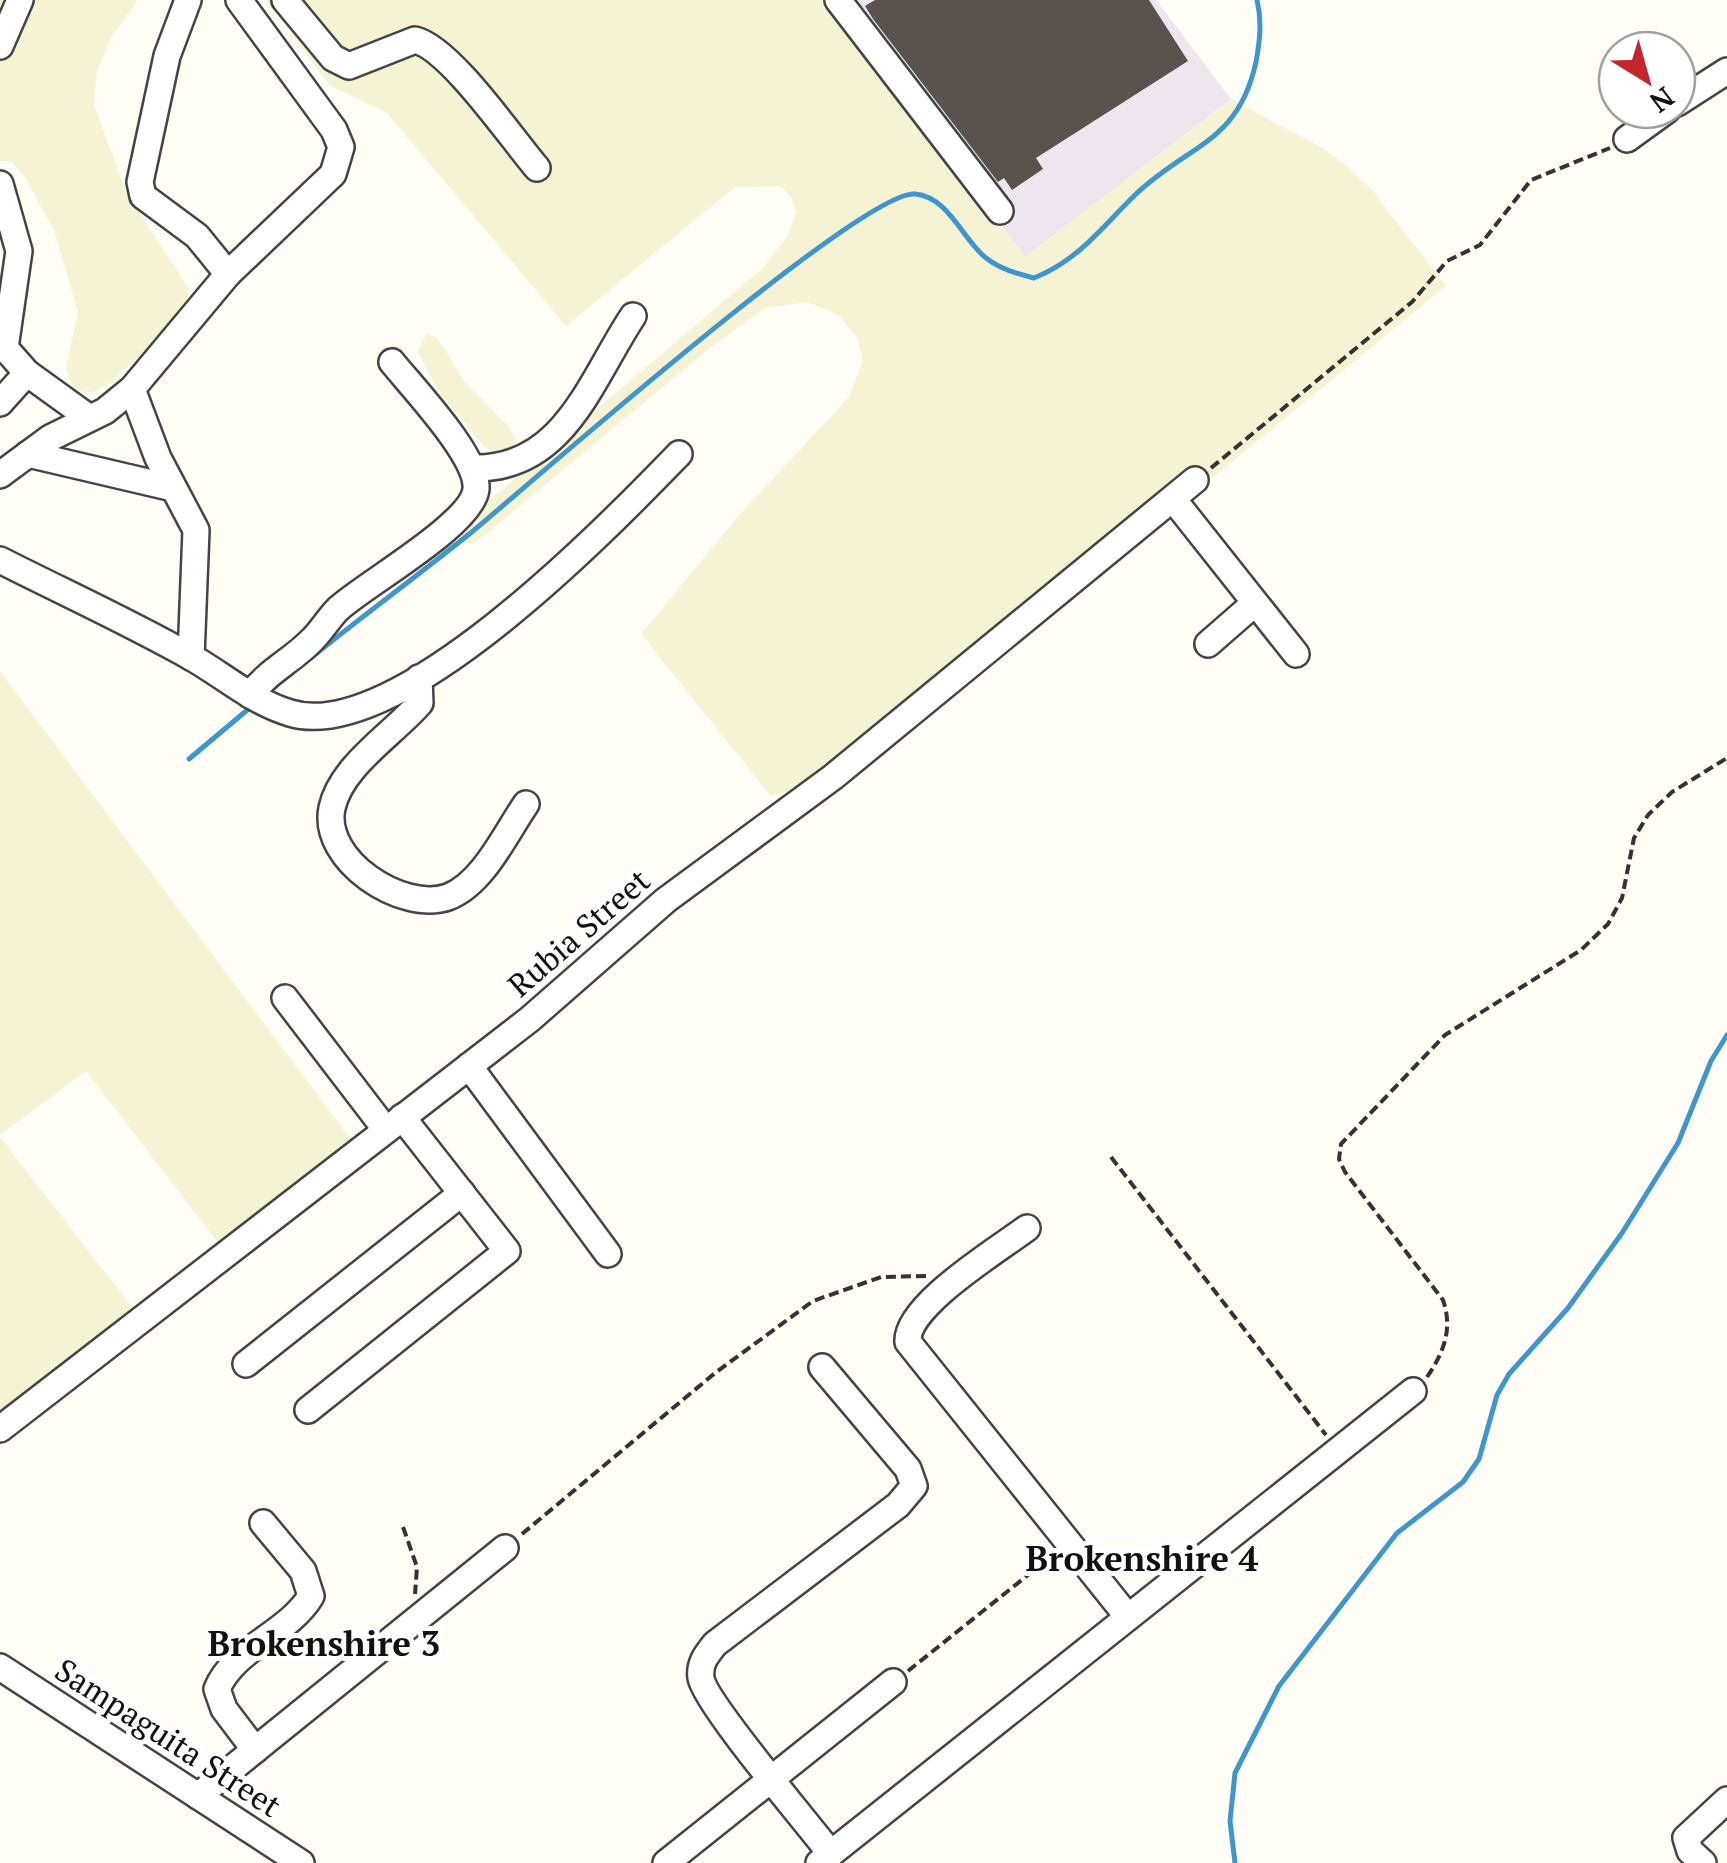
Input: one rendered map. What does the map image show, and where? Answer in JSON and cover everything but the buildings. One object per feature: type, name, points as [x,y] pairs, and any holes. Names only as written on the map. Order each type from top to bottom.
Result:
[{"type":"street","points":[[0,46],[20,0]]},
{"type":"street","points":[[188,0],[167,56],[140,182],[143,196],[196,236],[228,274]]},
{"type":"street","points":[[0,475],[132,389],[228,274],[333,174],[341,146],[334,130],[239,0]]},
{"type":"street","points":[[286,0],[333,58],[349,66],[415,40],[424,42],[446,61],[537,168]]},
{"type":"street","points":[[838,0],[1000,211]]},
{"type":"street","points":[[1697,90],[1727,71]]},
{"type":"street","points":[[1627,139],[1640,130]]},
{"type":"street","points":[[0,184],[19,250],[3,341],[12,360],[88,417]]},
{"type":"street","points":[[472,468],[508,466],[556,436],[580,410],[633,316]]},
{"type":"street","points":[[250,695],[274,667],[313,640],[336,611],[448,526],[470,504],[476,489],[472,468],[392,362]]},
{"type":"street","points":[[0,403],[27,373]]},
{"type":"street","points":[[132,389],[196,530],[191,657]]},
{"type":"street","points":[[28,454],[174,488]]},
{"type":"street","points":[[0,560],[191,657],[250,695],[291,713],[327,715],[382,698],[482,636],[584,550],[678,454]]},
{"type":"street","name":"Rubia Street","points":[[0,1429],[470,1066],[573,984],[666,900],[860,756],[1196,480]]},
{"type":"street","points":[[1172,499],[1296,654]]},
{"type":"street","points":[[1208,644],[1255,602]]},
{"type":"street","points":[[418,678],[420,703],[343,784],[333,805],[331,826],[337,843],[360,868],[392,892],[421,903],[452,896],[481,870],[526,804]]},
{"type":"street","points":[[285,998],[394,1124],[462,1193],[507,1252],[308,1410]]},
{"type":"street","points":[[470,1066],[608,1254]]},
{"type":"street","points":[[246,1364],[462,1193]]},
{"type":"street","points":[[1027,1228],[914,1318],[908,1342],[1128,1618]]},
{"type":"street","points":[[822,1366],[908,1469],[914,1486],[898,1504],[715,1644],[703,1658],[700,1674],[704,1689],[772,1778],[825,1858],[1412,1391]]},
{"type":"street","points":[[256,1750],[224,1709],[217,1689],[229,1670],[295,1616],[311,1596],[304,1571],[263,1523]]},
{"type":"street","points":[[198,1796],[505,1548]]},
{"type":"street","name":"Sampaguita Street","points":[[0,1667],[301,1863]]},
{"type":"street","points":[[666,1863],[893,1682]]},
{"type":"street","points":[[1703,1863],[1690,1852],[1686,1838],[1727,1800]]},
{"type":"path","points":[[1196,480],[1412,302],[1447,261],[1480,245],[1531,180],[1627,139]]},
{"type":"path","points":[[1412,1391],[1441,1355],[1449,1317],[1430,1278],[1344,1172],[1339,1159],[1340,1144],[1446,1036],[1581,950],[1608,924],[1622,898],[1634,838],[1648,814],[1672,792],[1727,758]]},
{"type":"path","points":[[1111,1156],[1338,1450]]},
{"type":"path","points":[[505,1548],[716,1373],[813,1301],[881,1278],[912,1274],[956,1282]]},
{"type":"path","points":[[402,1527],[417,1567],[417,1589],[405,1629]]},
{"type":"path","points":[[893,1682],[1068,1543]]},
{"type":"shaded area","points":[[0,0],[138,0],[111,37],[97,71],[94,105],[126,192],[189,289],[187,302],[174,322],[111,383],[92,393],[80,391],[70,381],[66,368],[78,312],[54,230],[23,174],[10,161],[0,161]]},
{"type":"shaded area","points":[[266,0],[828,0],[1025,257],[1231,99],[1324,149],[1345,165],[1372,190],[1446,286],[1212,478],[1202,465],[1014,621],[796,790],[770,795],[641,634],[741,513],[849,397],[863,360],[857,338],[839,315],[807,302],[765,308],[706,351],[475,543],[460,543],[456,534],[474,513],[763,268],[789,234],[796,212],[791,197],[781,186],[735,187],[566,326],[387,113],[329,85]]},
{"type":"shaded area","points":[[828,0],[1156,0],[1231,99],[1025,257]]},
{"type":"shaded area","points":[[427,334],[437,338],[465,382],[509,427],[517,442],[506,455],[495,454],[484,446],[439,392],[417,351]]},
{"type":"shaded area","points":[[0,671],[353,1142],[220,1245],[86,1071],[0,1135]]},
{"type":"shaded area","points":[[0,1137],[135,1311],[0,1415]]},
{"type":"waterway","points":[[312,657],[473,531],[769,285],[884,205],[915,194],[927,197],[946,211],[986,258],[1015,273],[1034,278],[1064,262],[1155,178],[1224,127],[1237,110],[1256,62],[1260,31],[1257,0]]},
{"type":"waterway","points":[[273,688],[292,673]]},
{"type":"waterway","points":[[189,759],[252,706]]},
{"type":"waterway","points":[[1235,1863],[1230,1821],[1235,1773],[1279,1686],[1397,1533],[1463,1482],[1479,1459],[1497,1395],[1509,1374],[1568,1308],[1622,1233],[1678,1143],[1711,1061],[1727,1035]]},
{"type":"district","name":"Brokenshire 4","points":[[1142,1559]]},
{"type":"district","name":"Brokenshire 3","points":[[324,1644]]}]
